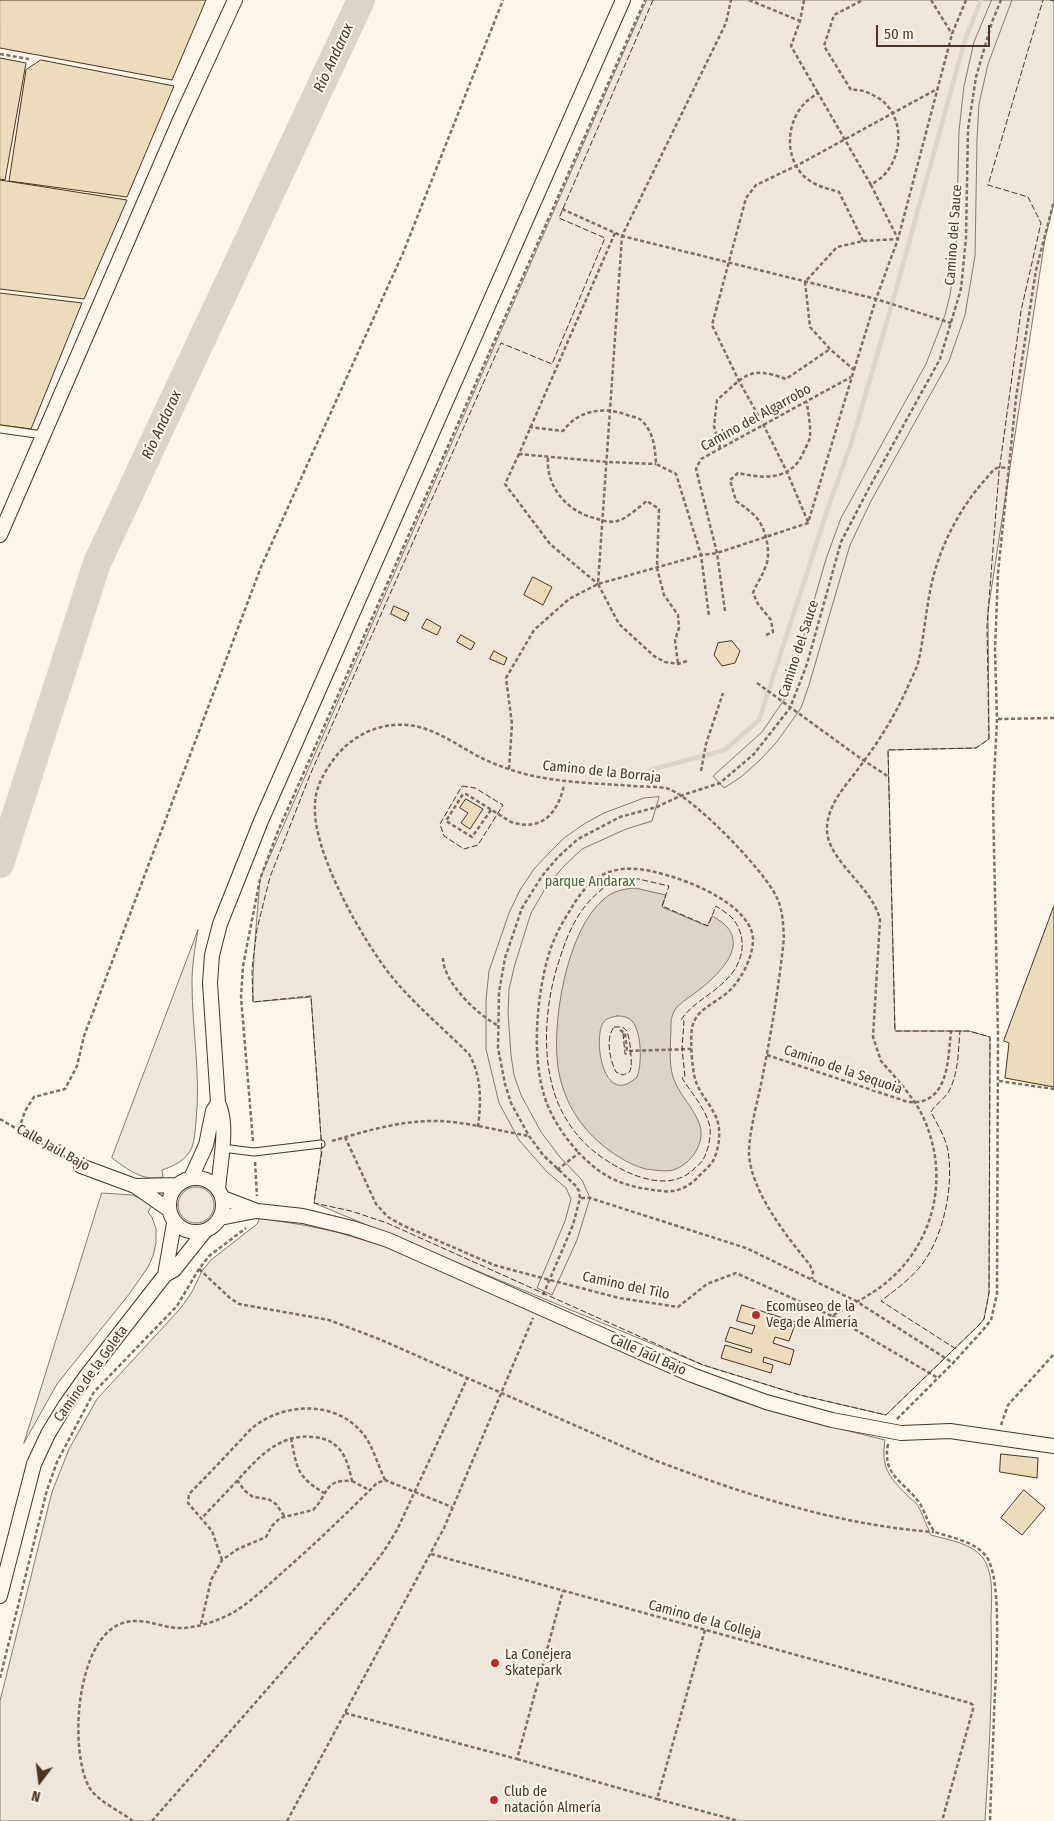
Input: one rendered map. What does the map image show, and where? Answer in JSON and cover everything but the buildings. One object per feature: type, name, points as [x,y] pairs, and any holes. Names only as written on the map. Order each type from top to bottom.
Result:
[{"type":"street","points":[[0,535],[179,122],[234,0]]},
{"type":"street","points":[[135,1186],[168,1209],[174,1223],[183,1230],[194,1233],[205,1231],[214,1226],[220,1218],[223,1208],[220,1194],[222,1112],[218,1103],[210,983],[212,955],[220,924],[261,821],[623,0]]},
{"type":"street","points":[[190,1178],[206,1145],[213,1111],[218,1103]]},
{"type":"street","name":"Calle Jaúl Bajo","points":[[81,1166],[135,1186]]},
{"type":"street","points":[[168,1209],[170,1196],[177,1185],[190,1178],[201,1178],[210,1182],[220,1194]]},
{"type":"street","points":[[135,1186],[143,1184],[177,1185]]},
{"type":"street","name":"Calle Jaúl Bajo","points":[[220,1194],[257,1206],[352,1228],[379,1237],[724,1388],[766,1402],[832,1420],[901,1434],[950,1431],[1054,1446]]},
{"type":"street","name":"Calle Jaúl Bajo","points":[[220,1218],[257,1206]]},
{"type":"street","name":"Camino de la Goleta","points":[[0,1596],[34,1464],[48,1434],[87,1374],[165,1274],[174,1223]]},
{"type":"street","name":"Camino de la Goleta","points":[[165,1274],[174,1270],[205,1231]]},
{"type":"lane","points":[[0,429],[43,435]]},
{"type":"lane","points":[[222,1148],[254,1152],[321,1144]]},
{"type":"path","points":[[19,1129],[25,1111],[34,1097],[65,1089],[77,1066],[84,1036],[261,567],[403,253],[503,0]]},
{"type":"path","points":[[257,1206],[241,997],[243,966],[260,878],[278,831],[645,0]]},
{"type":"path","points":[[598,584],[622,236],[726,23],[731,0]]},
{"type":"path","points":[[749,0],[800,21]]},
{"type":"path","points":[[804,0],[800,21],[791,46],[871,185],[898,239]]},
{"type":"path","points":[[863,0],[834,15],[824,46],[850,90],[858,89],[870,92],[884,102],[894,113],[899,143],[893,162],[884,175],[871,185]]},
{"type":"path","points":[[931,0],[952,34]]},
{"type":"path","points":[[808,523],[876,299],[898,239],[952,34],[966,0]]},
{"type":"path","name":"Camino del Sauce","points":[[580,1198],[576,1186],[557,1170],[529,1136],[511,1103],[505,1084],[498,1048],[498,992],[505,958],[522,908],[542,876],[558,857],[578,839],[620,817],[657,807],[680,796],[720,783],[754,754],[790,708],[807,664],[841,542],[940,359],[951,324],[961,289],[964,263],[968,129],[976,77],[992,22],[1002,0]]},
{"type":"path","points":[[0,54],[29,59]]},
{"type":"path","points":[[808,523],[787,472],[712,325],[746,198],[756,185],[796,166],[937,89]]},
{"type":"path","points":[[818,93],[805,103],[796,116],[790,132],[790,143],[796,166],[809,180],[839,192],[864,241]]},
{"type":"path","points":[[935,1532],[931,1528],[918,1501],[890,1472],[886,1455],[892,1425],[983,1330],[991,1320],[997,1294],[998,1081],[993,801],[997,719],[995,650],[998,572],[1016,398],[1036,270],[1054,201]]},
{"type":"path","points":[[562,209],[622,236],[876,299],[951,324]]},
{"type":"path","points":[[615,233],[505,484],[550,544],[598,584],[619,624],[654,656],[665,662],[678,664],[687,661]]},
{"type":"path","points":[[854,370],[830,349],[810,327],[805,282],[837,247],[864,241],[898,239]]},
{"type":"path","points":[[720,448],[714,426],[717,400],[745,375],[762,371],[786,379],[830,349]]},
{"type":"path","name":"Camino del Algarrobo","points":[[725,611],[717,553],[696,470],[701,459],[852,376]]},
{"type":"path","points":[[766,635],[773,632],[771,620],[758,604],[753,593],[756,583],[766,568],[769,554],[766,538],[757,517],[736,501],[730,480],[738,473],[759,478],[775,476],[787,472],[801,460],[810,438],[807,402]]},
{"type":"path","points":[[529,427],[563,431],[569,422],[581,415],[594,410],[611,409],[641,420],[654,440],[656,464]]},
{"type":"path","points":[[519,454],[548,458],[656,464],[676,474],[701,555],[708,616]]},
{"type":"path","points":[[548,458],[549,475],[557,493],[567,505],[583,515],[602,521],[618,521],[646,501],[659,509],[657,568],[664,595],[678,615],[679,628],[675,640],[678,664]]},
{"type":"path","points":[[938,1378],[832,1316],[876,1290],[897,1272],[918,1244],[930,1217],[937,1186],[936,1156],[932,1139],[915,1103],[881,1061],[873,1037],[880,920],[878,911],[867,893],[836,854],[831,844],[827,827],[836,798],[864,761],[898,708],[918,665],[934,573],[949,533],[972,494],[992,471],[999,468],[1008,468]]},
{"type":"path","points":[[509,769],[512,724],[506,678],[534,630],[568,599],[598,584],[701,555],[717,553],[808,523]]},
{"type":"path","points":[[757,683],[889,778]]},
{"type":"path","points":[[701,771],[706,744],[722,693]]},
{"type":"path","points":[[997,719],[1054,718]]},
{"type":"path","name":"Camino de la Borraja","points":[[478,1127],[479,1079],[470,1054],[392,976],[368,942],[350,912],[330,867],[321,845],[315,820],[314,803],[319,784],[337,755],[362,734],[395,724],[424,728],[438,733],[475,754],[509,769],[526,774],[564,780],[669,789],[688,801],[738,848],[768,882],[778,899],[783,919],[784,938],[750,1153],[753,1170],[760,1190],[773,1215],[810,1265],[813,1272],[812,1279]]},
{"type":"path","points":[[491,810],[472,837],[446,821],[463,794],[466,794],[518,825],[543,821],[550,816],[558,805],[564,785]]},
{"type":"path","points":[[618,869],[636,869],[684,881],[714,894],[733,906],[744,918],[753,940],[748,964],[732,989],[697,1015],[692,1028],[691,1049],[695,1081],[716,1115],[718,1122],[719,1139],[716,1155],[712,1163],[690,1186],[668,1192],[643,1189],[620,1183],[594,1168],[579,1153],[558,1127],[543,1092],[537,1048],[538,1009],[548,957],[561,925],[578,897],[591,883],[604,874],[618,869]]},
{"type":"path","points":[[444,958],[445,968],[461,993],[476,1011],[486,1019],[497,1024]]},
{"type":"path","points":[[620,1030],[625,1033],[627,1051],[691,1049]]},
{"type":"path","name":"Camino de la Sequoia","points":[[767,1055],[915,1103],[930,1098],[942,1085],[948,1066],[951,1031]]},
{"type":"path","points":[[998,1081],[1054,1089]]},
{"type":"path","name":"Calle Jaúl Bajo","points":[[0,1119],[81,1166]]},
{"type":"path","points":[[321,1144],[410,1122],[438,1121],[529,1136]]},
{"type":"path","name":"Camino del Tilo","points":[[346,1137],[376,1204],[388,1218],[494,1265],[618,1298],[678,1307],[707,1284],[736,1273],[832,1316]]},
{"type":"path","points":[[557,1170],[579,1153]]},
{"type":"path","points":[[287,1821],[431,1554],[550,1280],[573,1225],[580,1198],[590,1198],[746,1248],[856,1301],[953,1363]]},
{"type":"path","points":[[0,1678],[45,1500],[57,1462],[94,1392],[177,1306],[209,1256],[251,1224]]},
{"type":"path","points":[[199,1269],[239,1304],[329,1320],[379,1339],[649,1458],[752,1495],[842,1518],[935,1532],[968,1543],[982,1551],[990,1562],[994,1578],[997,1650],[990,1821]]},
{"type":"path","points":[[997,1438],[1008,1405],[1054,1354]]},
{"type":"path","points":[[152,1821],[372,1568],[397,1530],[467,1379]]},
{"type":"path","points":[[222,1560],[212,1531],[188,1504],[189,1494],[256,1425],[278,1414],[297,1409],[320,1409],[337,1413],[350,1420],[364,1434],[385,1480]]},
{"type":"path","points":[[201,1519],[269,1448],[291,1438],[309,1436],[324,1438],[336,1446],[347,1460],[352,1482]]},
{"type":"path","points":[[291,1438],[300,1473],[308,1483],[324,1493]]},
{"type":"path","points":[[237,1480],[252,1497],[268,1499],[276,1504],[285,1517]]},
{"type":"path","points":[[201,1624],[211,1580],[222,1560],[238,1549],[266,1537],[272,1526],[280,1518],[313,1510],[333,1483],[341,1480],[352,1482],[369,1490]]},
{"type":"path","points":[[133,1821],[97,1796],[89,1787],[81,1758],[79,1711],[86,1670],[92,1654],[104,1635],[122,1624],[137,1621],[183,1628],[201,1624],[233,1612],[249,1601],[323,1537],[377,1483],[385,1480],[452,1507]]},
{"type":"path","name":"Camino de la Colleja","points":[[431,1554],[968,1702],[973,1705],[972,1711],[942,1821]]},
{"type":"path","points":[[517,1759],[563,1591]]},
{"type":"path","points":[[658,1799],[705,1630]]},
{"type":"path","points":[[345,1713],[739,1821]]},
{"type":"green space","name":"parque Andarax","points":[[647,0],[1054,0],[1054,202],[1045,239],[988,611],[989,739],[976,748],[888,750],[895,1031],[969,1031],[990,1037],[989,1293],[984,1319],[979,1325],[886,1415],[800,1395],[703,1365],[314,1203],[321,1154],[321,1138],[311,997],[253,1002],[254,956],[260,879]]},
{"type":"green space","points":[[198,930],[192,976],[197,1069],[194,1141],[187,1156],[162,1170],[163,1177],[149,1178],[136,1174],[112,1158]]},
{"type":"green space","points":[[196,1187],[203,1188],[209,1192],[213,1198],[213,1212],[209,1218],[203,1222],[196,1223],[189,1222],[183,1218],[179,1212],[178,1205],[179,1198],[183,1192],[189,1188]]},
{"type":"green space","points":[[102,1193],[133,1195],[152,1205],[148,1212],[156,1229],[156,1243],[153,1256],[148,1267],[130,1293],[57,1384],[24,1443]]},
{"type":"green space","points":[[260,1218],[337,1232],[389,1248],[681,1378],[737,1400],[804,1420],[885,1440],[884,1457],[887,1470],[895,1482],[916,1503],[931,1535],[966,1545],[978,1553],[987,1565],[991,1581],[991,1672],[985,1821],[0,1821],[0,1701],[52,1492],[69,1449],[97,1399],[180,1309],[192,1292],[202,1271],[211,1260],[257,1224]]},
{"type":"shaded area","points":[[992,0],[1012,0],[988,64],[979,104],[975,256],[965,315],[949,361],[871,501],[850,545],[801,708],[776,743],[759,761],[741,777],[724,788],[713,776],[762,732],[786,697],[826,559],[841,518],[926,364],[945,315],[956,254],[959,131],[964,86],[974,42]]},
{"type":"shaded area","points":[[659,797],[652,821],[626,829],[582,849],[563,867],[545,889],[531,913],[509,989],[508,1013],[511,1055],[514,1075],[521,1095],[541,1132],[559,1156],[582,1180],[590,1198],[577,1240],[552,1295],[537,1288],[565,1221],[571,1199],[566,1188],[547,1172],[519,1140],[499,1103],[486,1049],[486,1000],[489,971],[509,913],[520,890],[534,869],[549,853],[564,838],[604,813],[644,798]]},
{"type":"shaded area","points":[[635,888],[666,895],[662,907],[707,926],[712,916],[724,924],[731,932],[733,941],[732,951],[721,969],[704,986],[683,1001],[674,1011],[672,1017],[671,1071],[678,1089],[699,1123],[701,1137],[696,1151],[691,1158],[680,1167],[670,1171],[646,1169],[636,1166],[619,1157],[598,1141],[588,1132],[573,1110],[562,1086],[559,1073],[557,1031],[559,1006],[571,956],[580,933],[591,914],[607,896],[618,891]],"holes":[[[625,1017],[632,1021],[639,1040],[639,1072],[637,1077],[625,1085],[616,1084],[609,1078],[600,1056],[600,1031],[603,1023],[609,1018]]]},
{"type":"waterway","name":"Río Andarax","points":[[0,864],[97,563],[361,0]]},
{"type":"waterway","points":[[650,770],[725,750],[759,720],[828,508],[852,441],[965,40],[981,0]]},
{"type":"fence","points":[[653,0],[559,218],[605,238],[552,364],[501,343],[310,775],[270,877],[257,929],[252,969],[253,1002],[311,996],[322,1151],[314,1203],[351,1211],[387,1223],[703,1365],[800,1395],[886,1415],[979,1325],[984,1319],[989,1293],[990,1037],[969,1031],[895,1031],[888,750],[976,748],[989,739],[987,626],[999,472],[1021,311],[1041,223],[1028,197],[988,185],[1043,0]]},
{"type":"fence","points":[[1050,0],[1054,1]]},
{"type":"fence","points":[[462,786],[475,788],[503,805],[478,845],[464,849],[444,836],[440,824],[462,786]]},
{"type":"fence","points":[[634,878],[669,886],[662,906],[708,926],[716,906],[734,920],[741,936],[741,953],[735,969],[719,987],[690,1009],[681,1020],[684,1021],[682,1049],[685,1077],[682,1078],[708,1120],[710,1140],[702,1162],[684,1176],[672,1180],[659,1181],[632,1174],[607,1161],[590,1148],[569,1124],[561,1110],[552,1086],[549,1068],[547,1049],[548,1011],[555,975],[571,930],[586,905],[609,883],[614,880],[634,878]]},
{"type":"fence","points":[[614,1027],[625,1029],[629,1037],[631,1068],[629,1072],[623,1075],[616,1072],[610,1056],[609,1043],[614,1027]]},
{"type":"fence","points":[[956,1349],[881,1301],[906,1282],[919,1268],[934,1243],[945,1213],[949,1181],[948,1151],[941,1131],[931,1112],[947,1094],[955,1076],[960,1031]]},
{"type":"fence","points":[[623,1033],[625,1054],[631,1054]]},
{"type":"place","name":"Ecomuseo de la Vega de Almería","points":[[756,1315]]},
{"type":"place","name":"La Conejera Skatepark","points":[[495,1663]]},
{"type":"place","name":"Club de natación Almería","points":[[494,1800]]}]
